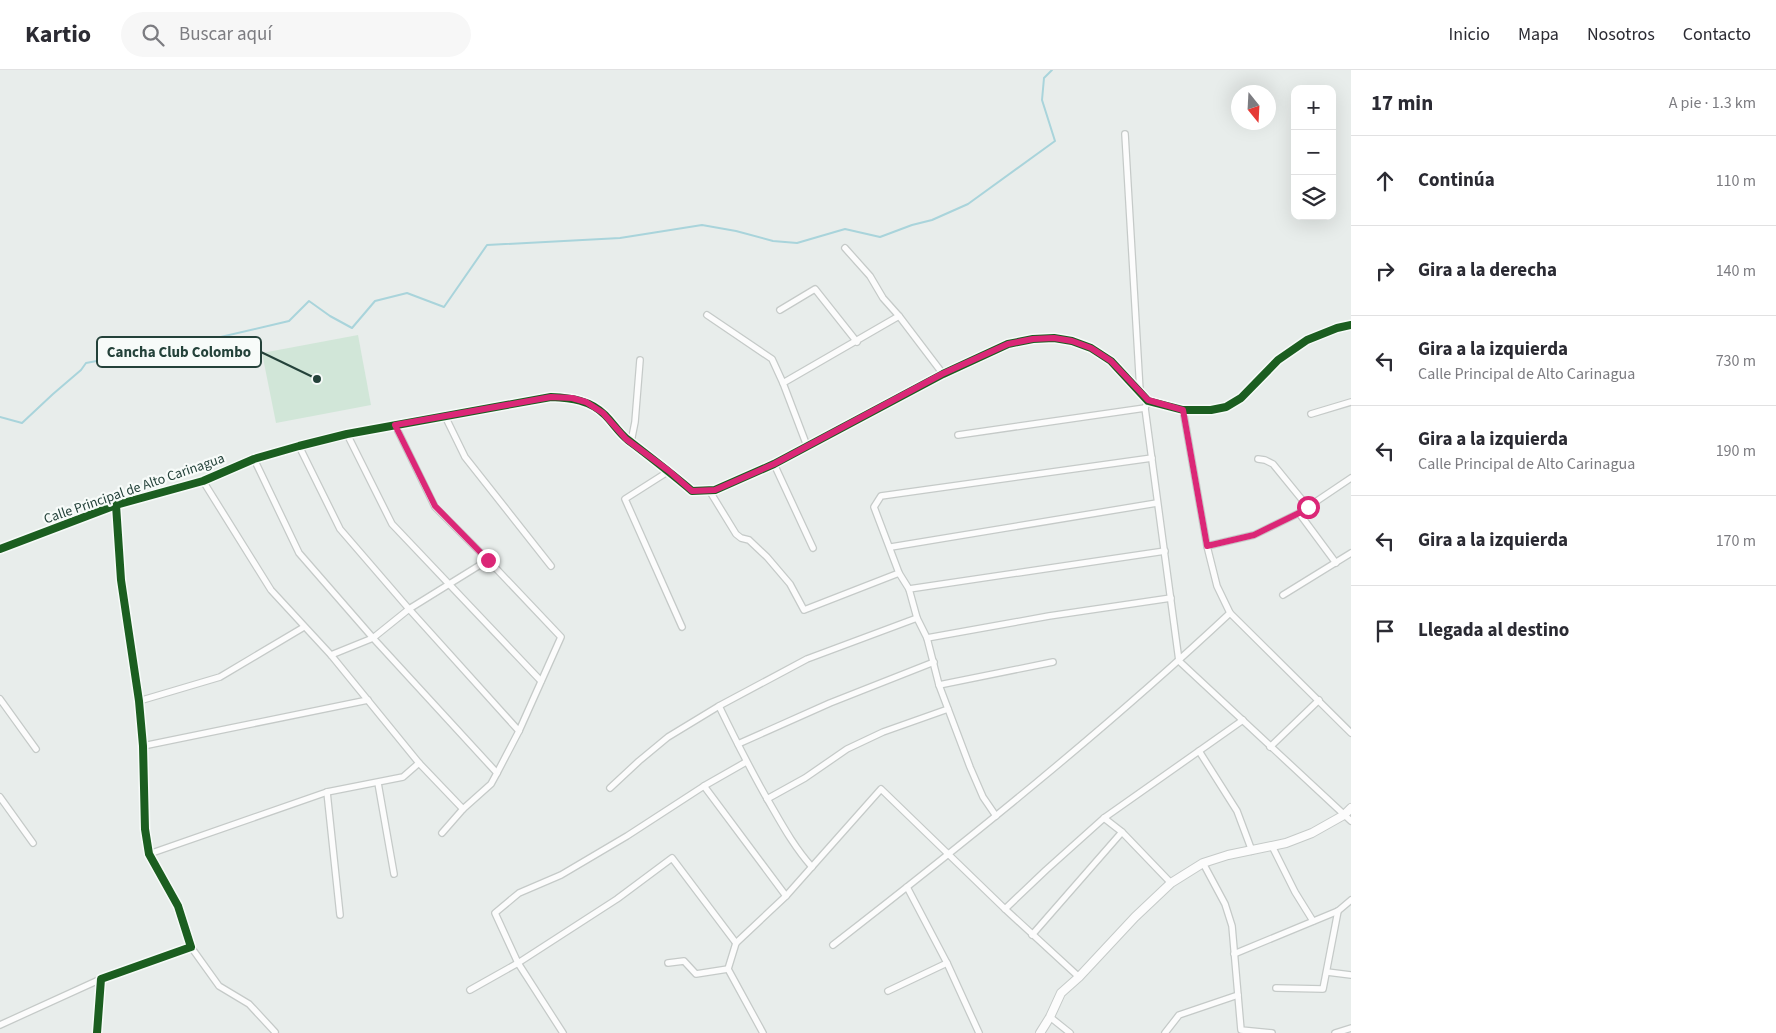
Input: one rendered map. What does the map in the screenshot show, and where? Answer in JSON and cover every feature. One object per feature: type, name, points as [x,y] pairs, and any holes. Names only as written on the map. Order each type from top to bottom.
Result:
[{"type":"street","points":[[1125,134],[1140,391]]},
{"type":"street","points":[[846,248],[870,276],[883,298],[899,316],[942,374]]},
{"type":"street","points":[[780,310],[815,289],[857,342]]},
{"type":"street","points":[[707,315],[772,359],[807,446]]},
{"type":"street","points":[[783,383],[857,342],[899,316]]},
{"type":"street","points":[[1351,325],[1337,328],[1307,340],[1278,360],[1241,398],[1226,407],[1211,410],[1183,410],[1148,400],[1145,408],[1179,661],[1351,821]]},
{"type":"street","name":"Calle Principal de Alto Carinagua","points":[[0,548],[116,504],[203,481],[254,459],[299,446],[347,434],[551,397],[572,398],[586,402],[603,413],[631,442],[692,491],[715,490],[774,464],[942,374],[1008,344],[1033,339],[1054,338],[1072,341],[1091,348],[1111,361],[1148,400]]},
{"type":"street","points":[[631,442],[635,422],[640,360]]},
{"type":"street","points":[[1310,414],[1351,402]]},
{"type":"street","points":[[958,435],[1145,408]]},
{"type":"street","points":[[1183,410],[1207,546],[1217,586],[1230,613],[1351,733]]},
{"type":"street","points":[[445,416],[466,457],[551,566]]},
{"type":"street","points":[[395,425],[435,506],[561,636],[519,731],[491,784],[463,809],[442,833]]},
{"type":"street","points":[[347,434],[392,524],[541,681]]},
{"type":"street","points":[[299,446],[340,529],[519,731]]},
{"type":"street","points":[[996,816],[983,797],[948,709],[939,685],[927,638],[917,618],[909,589],[899,573],[891,547],[874,507],[881,496],[1152,458]]},
{"type":"street","points":[[254,459],[299,553],[373,638],[497,773]]},
{"type":"street","points":[[1258,459],[1273,464],[1308,507]]},
{"type":"street","points":[[774,464],[813,548]]},
{"type":"street","points":[[669,471],[625,499],[682,627]]},
{"type":"street","points":[[1207,546],[1254,535],[1299,513],[1351,478]]},
{"type":"street","points":[[203,481],[271,590],[331,656],[420,763],[463,809]]},
{"type":"street","points":[[709,490],[736,534],[741,538],[749,540],[767,557],[790,584],[804,610],[899,573]]},
{"type":"street","points":[[891,547],[1157,503]]},
{"type":"street","points":[[116,504],[121,580],[139,702],[149,854],[178,906],[191,947],[219,986],[249,1004],[275,1032]]},
{"type":"street","points":[[1299,513],[1336,563]]},
{"type":"street","points":[[909,589],[1165,551]]},
{"type":"street","points":[[1283,595],[1351,553]]},
{"type":"street","points":[[331,656],[373,638],[409,609],[488,560]]},
{"type":"street","points":[[927,638],[1049,616],[1171,598]]},
{"type":"street","points":[[833,945],[996,816],[1179,661],[1230,613]]},
{"type":"street","points":[[610,788],[639,760],[668,737],[719,706],[807,659],[917,618]]},
{"type":"street","points":[[139,702],[220,677],[304,627]]},
{"type":"street","points":[[738,744],[830,703],[934,662]]},
{"type":"street","points":[[939,685],[1053,662]]},
{"type":"street","points":[[0,699],[36,749]]},
{"type":"street","points":[[143,746],[368,700]]},
{"type":"street","points":[[1270,747],[1319,700]]},
{"type":"street","points":[[719,706],[746,762],[797,850],[812,867]]},
{"type":"street","points":[[768,800],[847,749],[883,732],[948,709]]},
{"type":"street","points":[[1005,909],[1104,818],[1243,720]]},
{"type":"street","points":[[1199,751],[1237,811],[1252,851]]},
{"type":"street","points":[[563,1033],[518,963],[495,913],[520,893],[561,875],[746,762]]},
{"type":"street","points":[[149,854],[327,792],[403,777],[420,763]]},
{"type":"street","points":[[378,783],[394,874]]},
{"type":"street","points":[[704,786],[786,896]]},
{"type":"street","points":[[763,1033],[728,969],[736,943],[786,896],[881,788],[948,855],[1079,977]]},
{"type":"street","points":[[327,792],[340,915]]},
{"type":"street","points":[[0,797],[33,843]]},
{"type":"street","points":[[1040,1033],[1061,993],[1171,883],[1203,863],[1228,855],[1272,846],[1312,833],[1344,815],[1351,808]]},
{"type":"street","points":[[1104,818],[1122,832],[1171,883]]},
{"type":"street","points":[[1032,935],[1122,832]]},
{"type":"street","points":[[1272,846],[1295,892],[1313,921]]},
{"type":"street","points":[[470,990],[518,963],[617,900],[672,858],[736,943]]},
{"type":"street","points":[[1203,863],[1225,904],[1232,926],[1241,1030],[1272,1033]]},
{"type":"street","points":[[907,887],[947,963],[979,1033]]},
{"type":"street","points":[[1234,954],[1338,911],[1351,900]]},
{"type":"street","points":[[1276,988],[1323,989],[1338,911]]},
{"type":"street","points":[[0,1025],[101,979],[191,947]]},
{"type":"street","points":[[668,963],[684,961],[696,974],[728,969]]},
{"type":"street","points":[[888,991],[947,963]]},
{"type":"street","points":[[1327,972],[1351,975]]},
{"type":"street","points":[[97,1033],[101,979]]},
{"type":"street","points":[[1165,1033],[1179,1015],[1238,995]]},
{"type":"street","points":[[1050,1017],[1070,1033]]},
{"type":"street","points":[[1335,1033],[1351,1028]]},
{"type":"green space","points":[[358,335],[371,405],[276,423],[262,353]]},
{"type":"waterway","points":[[0,417],[22,423],[81,370],[86,363],[144,352],[150,367],[179,363],[194,350],[212,339],[289,321],[309,301],[330,316],[352,328],[375,301],[407,293],[444,307],[487,245],[620,238],[702,225],[736,231],[773,241],[797,243],[845,229],[880,237],[932,220],[968,204],[1055,141],[1042,100],[1044,78],[1052,70]]},
{"type":"cycle path","points":[[0,549],[116,505],[203,481],[254,459],[299,446],[347,434],[551,397],[573,399],[593,406],[605,415],[625,437],[692,491],[715,490],[774,464],[943,374],[1008,344],[1033,339],[1054,338],[1072,341],[1091,348],[1111,361],[1148,401],[1183,410],[1211,410],[1226,407],[1241,398],[1278,360],[1307,340],[1337,328],[1351,325]]},
{"type":"cycle path","points":[[97,1033],[101,979],[191,947],[178,906],[149,854],[145,829],[143,746],[139,701],[121,580],[116,505]]},
{"type":"place","name":"Cancha Club Colombo","points":[[317,379]]},
{"type":"route","points":[[488,560],[435,506],[395,425],[551,397],[572,398],[586,402],[603,413],[626,439],[692,491],[715,490],[774,464],[942,374],[1008,344],[1033,339],[1054,338],[1072,341],[1091,348],[1111,361],[1148,400],[1183,410],[1207,546],[1254,535],[1308,507]]}]
